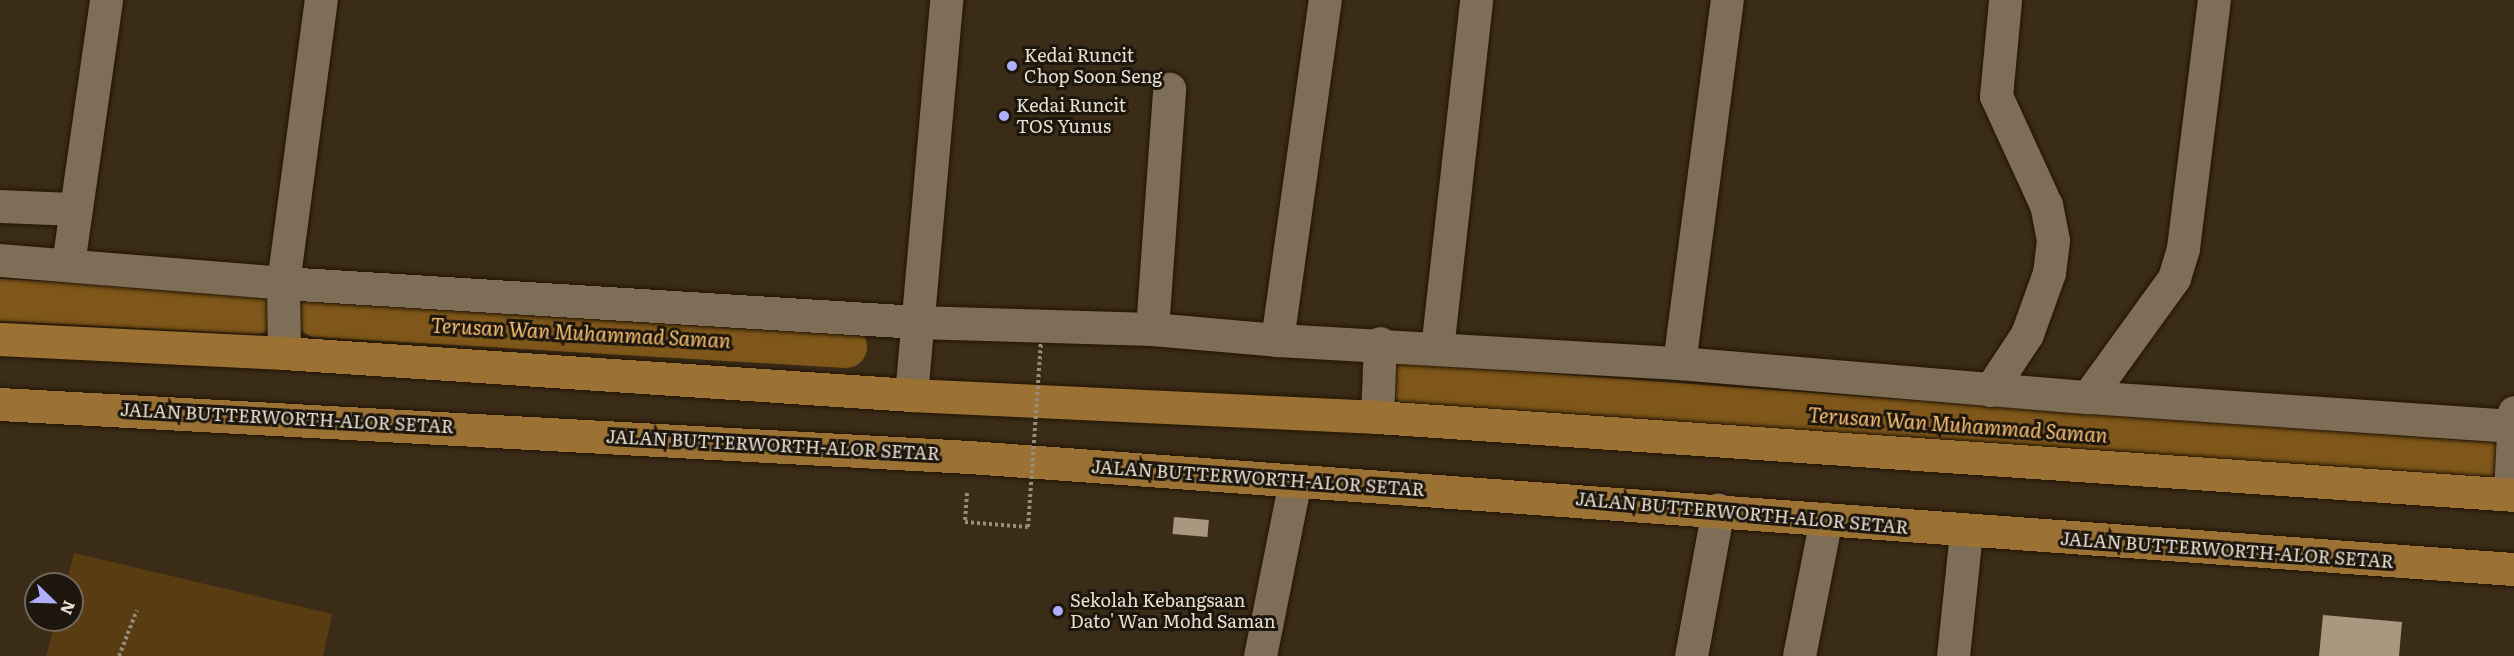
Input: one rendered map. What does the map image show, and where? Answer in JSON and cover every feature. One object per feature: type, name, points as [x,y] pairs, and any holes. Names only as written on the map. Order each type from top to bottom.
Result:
[{"type":"main road","points":[[0,339],[284,353],[911,395],[1377,417],[2512,495]]},
{"type":"main road","name":"JALAN BUTTERWORTH-ALOR SETAR","points":[[0,404],[969,457],[1718,509],[1966,532],[2514,569]]},
{"type":"street","points":[[68,264],[106,0]]},
{"type":"street","points":[[284,353],[283,284],[321,0]]},
{"type":"street","points":[[911,395],[946,0]]},
{"type":"street","points":[[1277,340],[1325,0]]},
{"type":"street","points":[[1437,349],[1476,0]]},
{"type":"street","points":[[1679,363],[1727,0]]},
{"type":"street","points":[[1990,390],[2027,334],[2049,273],[2053,240],[2046,204],[1996,96],[2005,0]]},
{"type":"street","points":[[2088,397],[2174,278],[2183,248],[2214,0]]},
{"type":"street","points":[[1152,328],[1169,88]]},
{"type":"street","points":[[0,206],[75,209]]},
{"type":"street","points":[[0,260],[283,284],[917,322],[1152,328],[1277,340],[1380,344],[1679,363],[2088,397],[2514,421],[2512,495]]},
{"type":"street","points":[[1377,417],[1380,344]]},
{"type":"street","points":[[1260,656],[1295,481]]},
{"type":"street","points":[[1691,656],[1718,509]]},
{"type":"street","points":[[1799,656],[1826,519]]},
{"type":"street","points":[[1953,656],[1966,532]]},
{"type":"path","points":[[965,522],[1028,527],[1041,342]]},
{"type":"path","points":[[120,656],[137,610]]},
{"type":"shaded area","points":[[74,553],[332,614],[323,656],[46,656],[53,632],[84,632],[84,572],[69,572]]},
{"type":"building","points":[[1174,517],[1209,520],[1207,537],[1173,534]]},
{"type":"building","points":[[2323,615],[2402,622],[2399,656],[2319,656]]},
{"type":"waterway","name":"Terusan Wan Muhammad Saman","points":[[0,300],[256,313]]},
{"type":"waterway","name":"Terusan Wan Muhammad Saman","points":[[317,316],[846,347]]},
{"type":"waterway","name":"Terusan Wan Muhammad Saman","points":[[1402,384],[2514,465]]},
{"type":"place","name":"Kedai Runcit Chop Soon Seng","points":[[1012,66]]},
{"type":"place","name":"Kedai Runcit TOS Yunus","points":[[1004,116]]},
{"type":"place","name":"Sekolah Kebangsaan Dato' Wan Mohd Saman","points":[[1058,611]]}]
